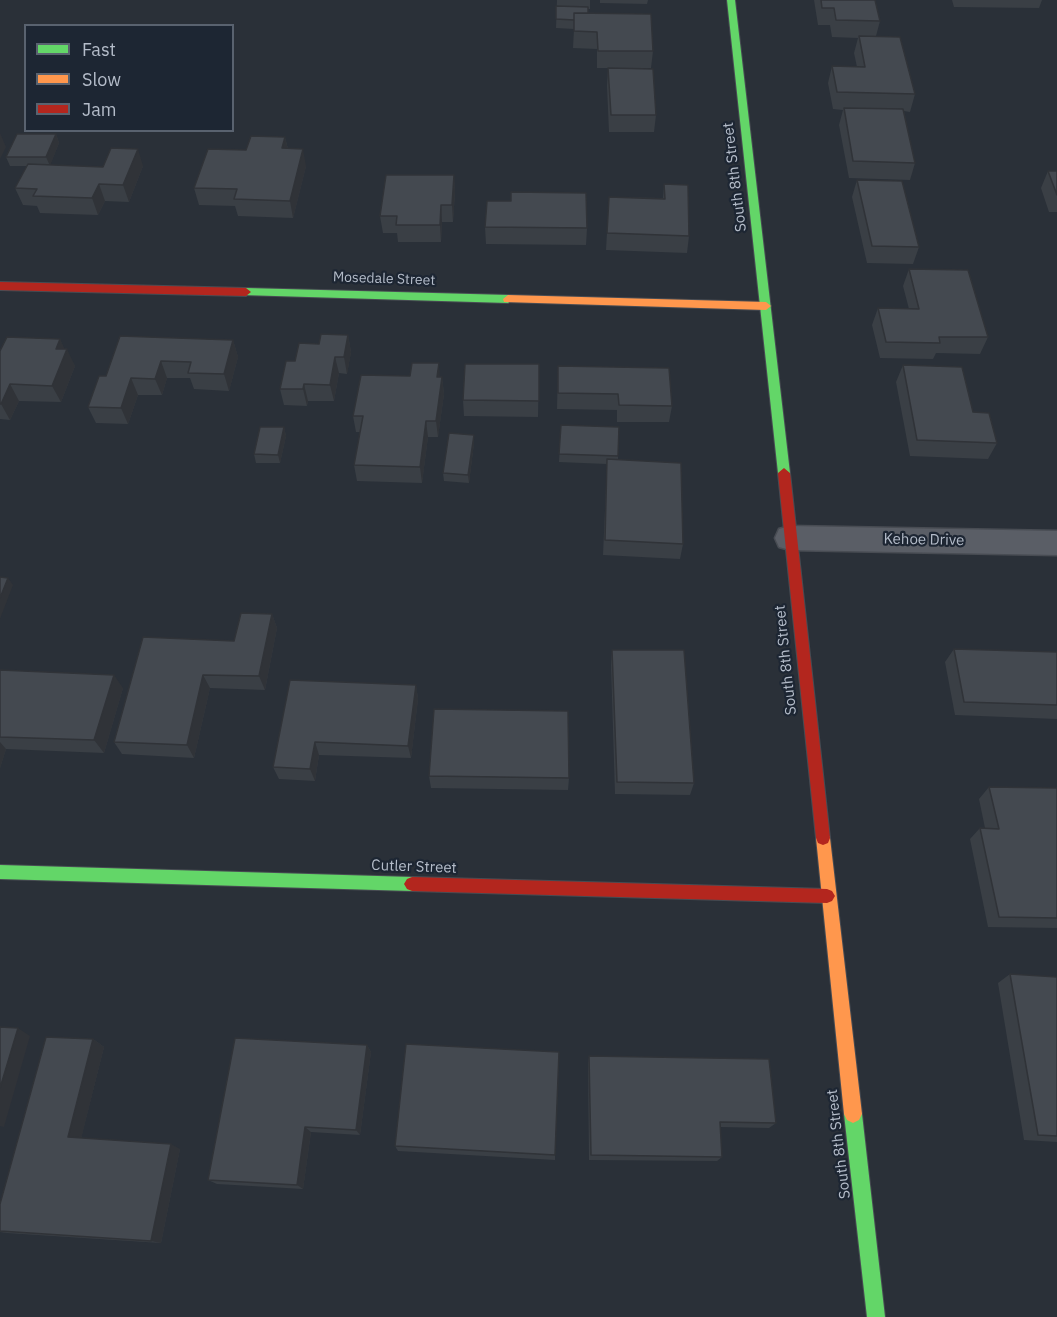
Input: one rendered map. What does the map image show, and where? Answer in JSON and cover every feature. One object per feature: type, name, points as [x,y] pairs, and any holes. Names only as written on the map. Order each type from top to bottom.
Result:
[{"type":"street","name":"South 8th Street","points":[[731,0],[766,306],[827,896],[876,1317]]},
{"type":"street","name":"Mosedale Street","points":[[0,286],[766,306]]},
{"type":"street","name":"Kehoe Drive","points":[[790,538],[1057,543]]},
{"type":"street","name":"Cutler Street","points":[[0,872],[827,896]]},
{"type":"building","points":[[821,0],[875,0],[880,21],[836,20],[834,8],[822,8]]},
{"type":"building","points":[[556,6],[588,7],[588,13],[574,13],[574,20],[556,19]]},
{"type":"building","points":[[574,13],[651,14],[653,51],[598,51],[597,32],[574,31]]},
{"type":"building","points":[[859,36],[900,37],[915,94],[837,92],[832,66],[865,67]]},
{"type":"building","points":[[608,68],[653,69],[656,115],[611,115]]},
{"type":"building","points":[[844,108],[903,109],[915,163],[853,161]]},
{"type":"building","points":[[17,134],[56,134],[46,157],[6,157]]},
{"type":"building","points":[[251,136],[285,137],[282,148],[303,149],[290,201],[234,199],[237,189],[194,188],[208,149],[246,150]]},
{"type":"building","points":[[111,148],[138,149],[123,185],[99,184],[92,198],[33,196],[37,189],[15,188],[28,164],[103,167]]},
{"type":"building","points":[[1048,171],[1057,171],[1057,195]]},
{"type":"building","points":[[386,175],[454,175],[452,205],[441,205],[440,225],[396,225],[397,216],[380,216]]},
{"type":"building","points":[[857,180],[902,181],[919,247],[872,246]]},
{"type":"building","points":[[664,184],[688,185],[689,236],[607,233],[609,197],[665,199]]},
{"type":"building","points":[[511,192],[586,193],[587,228],[485,227],[487,201],[511,201]]},
{"type":"building","points":[[909,269],[968,270],[988,337],[939,337],[940,343],[886,342],[878,308],[919,309]]},
{"type":"building","points":[[321,334],[348,335],[344,357],[335,357],[330,385],[304,384],[303,389],[280,389],[286,361],[295,361],[299,343],[319,344]]},
{"type":"building","points":[[120,336],[233,340],[224,374],[188,373],[191,362],[161,361],[155,379],[131,378],[121,408],[88,407],[99,376],[106,376]]},
{"type":"building","points":[[7,337],[60,339],[56,349],[67,349],[52,386],[10,384],[0,404],[0,351]]},
{"type":"building","points":[[412,363],[439,363],[437,377],[442,377],[436,421],[426,421],[420,467],[354,465],[363,416],[353,416],[361,375],[410,376]]},
{"type":"building","points":[[465,364],[539,364],[539,401],[463,400]]},
{"type":"building","points":[[903,365],[962,367],[973,412],[989,413],[997,443],[917,440]]},
{"type":"building","points":[[558,366],[669,368],[672,406],[619,405],[618,394],[558,393]]},
{"type":"building","points":[[561,425],[619,427],[618,456],[559,454]]},
{"type":"building","points":[[260,427],[284,427],[278,455],[254,454]]},
{"type":"building","points":[[449,433],[474,435],[468,475],[443,473]]},
{"type":"building","points":[[607,459],[681,463],[683,544],[605,540]]},
{"type":"building","points":[[0,577],[8,578],[0,598]]},
{"type":"building","points":[[241,613],[272,614],[259,676],[203,675],[187,745],[114,742],[143,637],[234,641]]},
{"type":"building","points":[[954,649],[1057,652],[1057,705],[964,702]]},
{"type":"building","points":[[612,650],[684,650],[694,783],[617,782]]},
{"type":"building","points":[[0,670],[114,675],[94,740],[0,737]]},
{"type":"building","points":[[290,680],[416,685],[408,746],[315,742],[310,769],[273,767]]},
{"type":"building","points":[[434,709],[568,711],[569,778],[429,776]]},
{"type":"building","points":[[989,787],[1057,788],[1057,918],[999,917],[980,828],[999,829]]},
{"type":"building","points":[[1010,974],[1057,977],[1057,1136],[1038,1135]]},
{"type":"building","points":[[0,1027],[18,1028],[0,1088]]},
{"type":"building","points":[[46,1037],[93,1039],[68,1137],[171,1144],[151,1241],[0,1231],[0,1204]]},
{"type":"building","points":[[235,1038],[367,1045],[356,1130],[305,1127],[297,1185],[208,1180]]},
{"type":"building","points":[[406,1044],[559,1052],[555,1155],[395,1146]]},
{"type":"building","points":[[589,1056],[769,1059],[776,1123],[720,1122],[722,1157],[591,1155]]},
{"type":"traffic: fast","points":[[731,0],[784,473]]},
{"type":"traffic: fast","points":[[246,292],[508,299]]},
{"type":"traffic: fast","points":[[0,872],[412,884]]},
{"type":"traffic: fast","points":[[853,1114],[876,1317]]},
{"type":"traffic: slow","points":[[508,299],[766,306]]},
{"type":"traffic: slow","points":[[823,838],[853,1114]]},
{"type":"traffic: jam","points":[[0,286],[246,292]]},
{"type":"traffic: jam","points":[[784,473],[823,838]]},
{"type":"traffic: jam","points":[[412,884],[827,896]]}]
